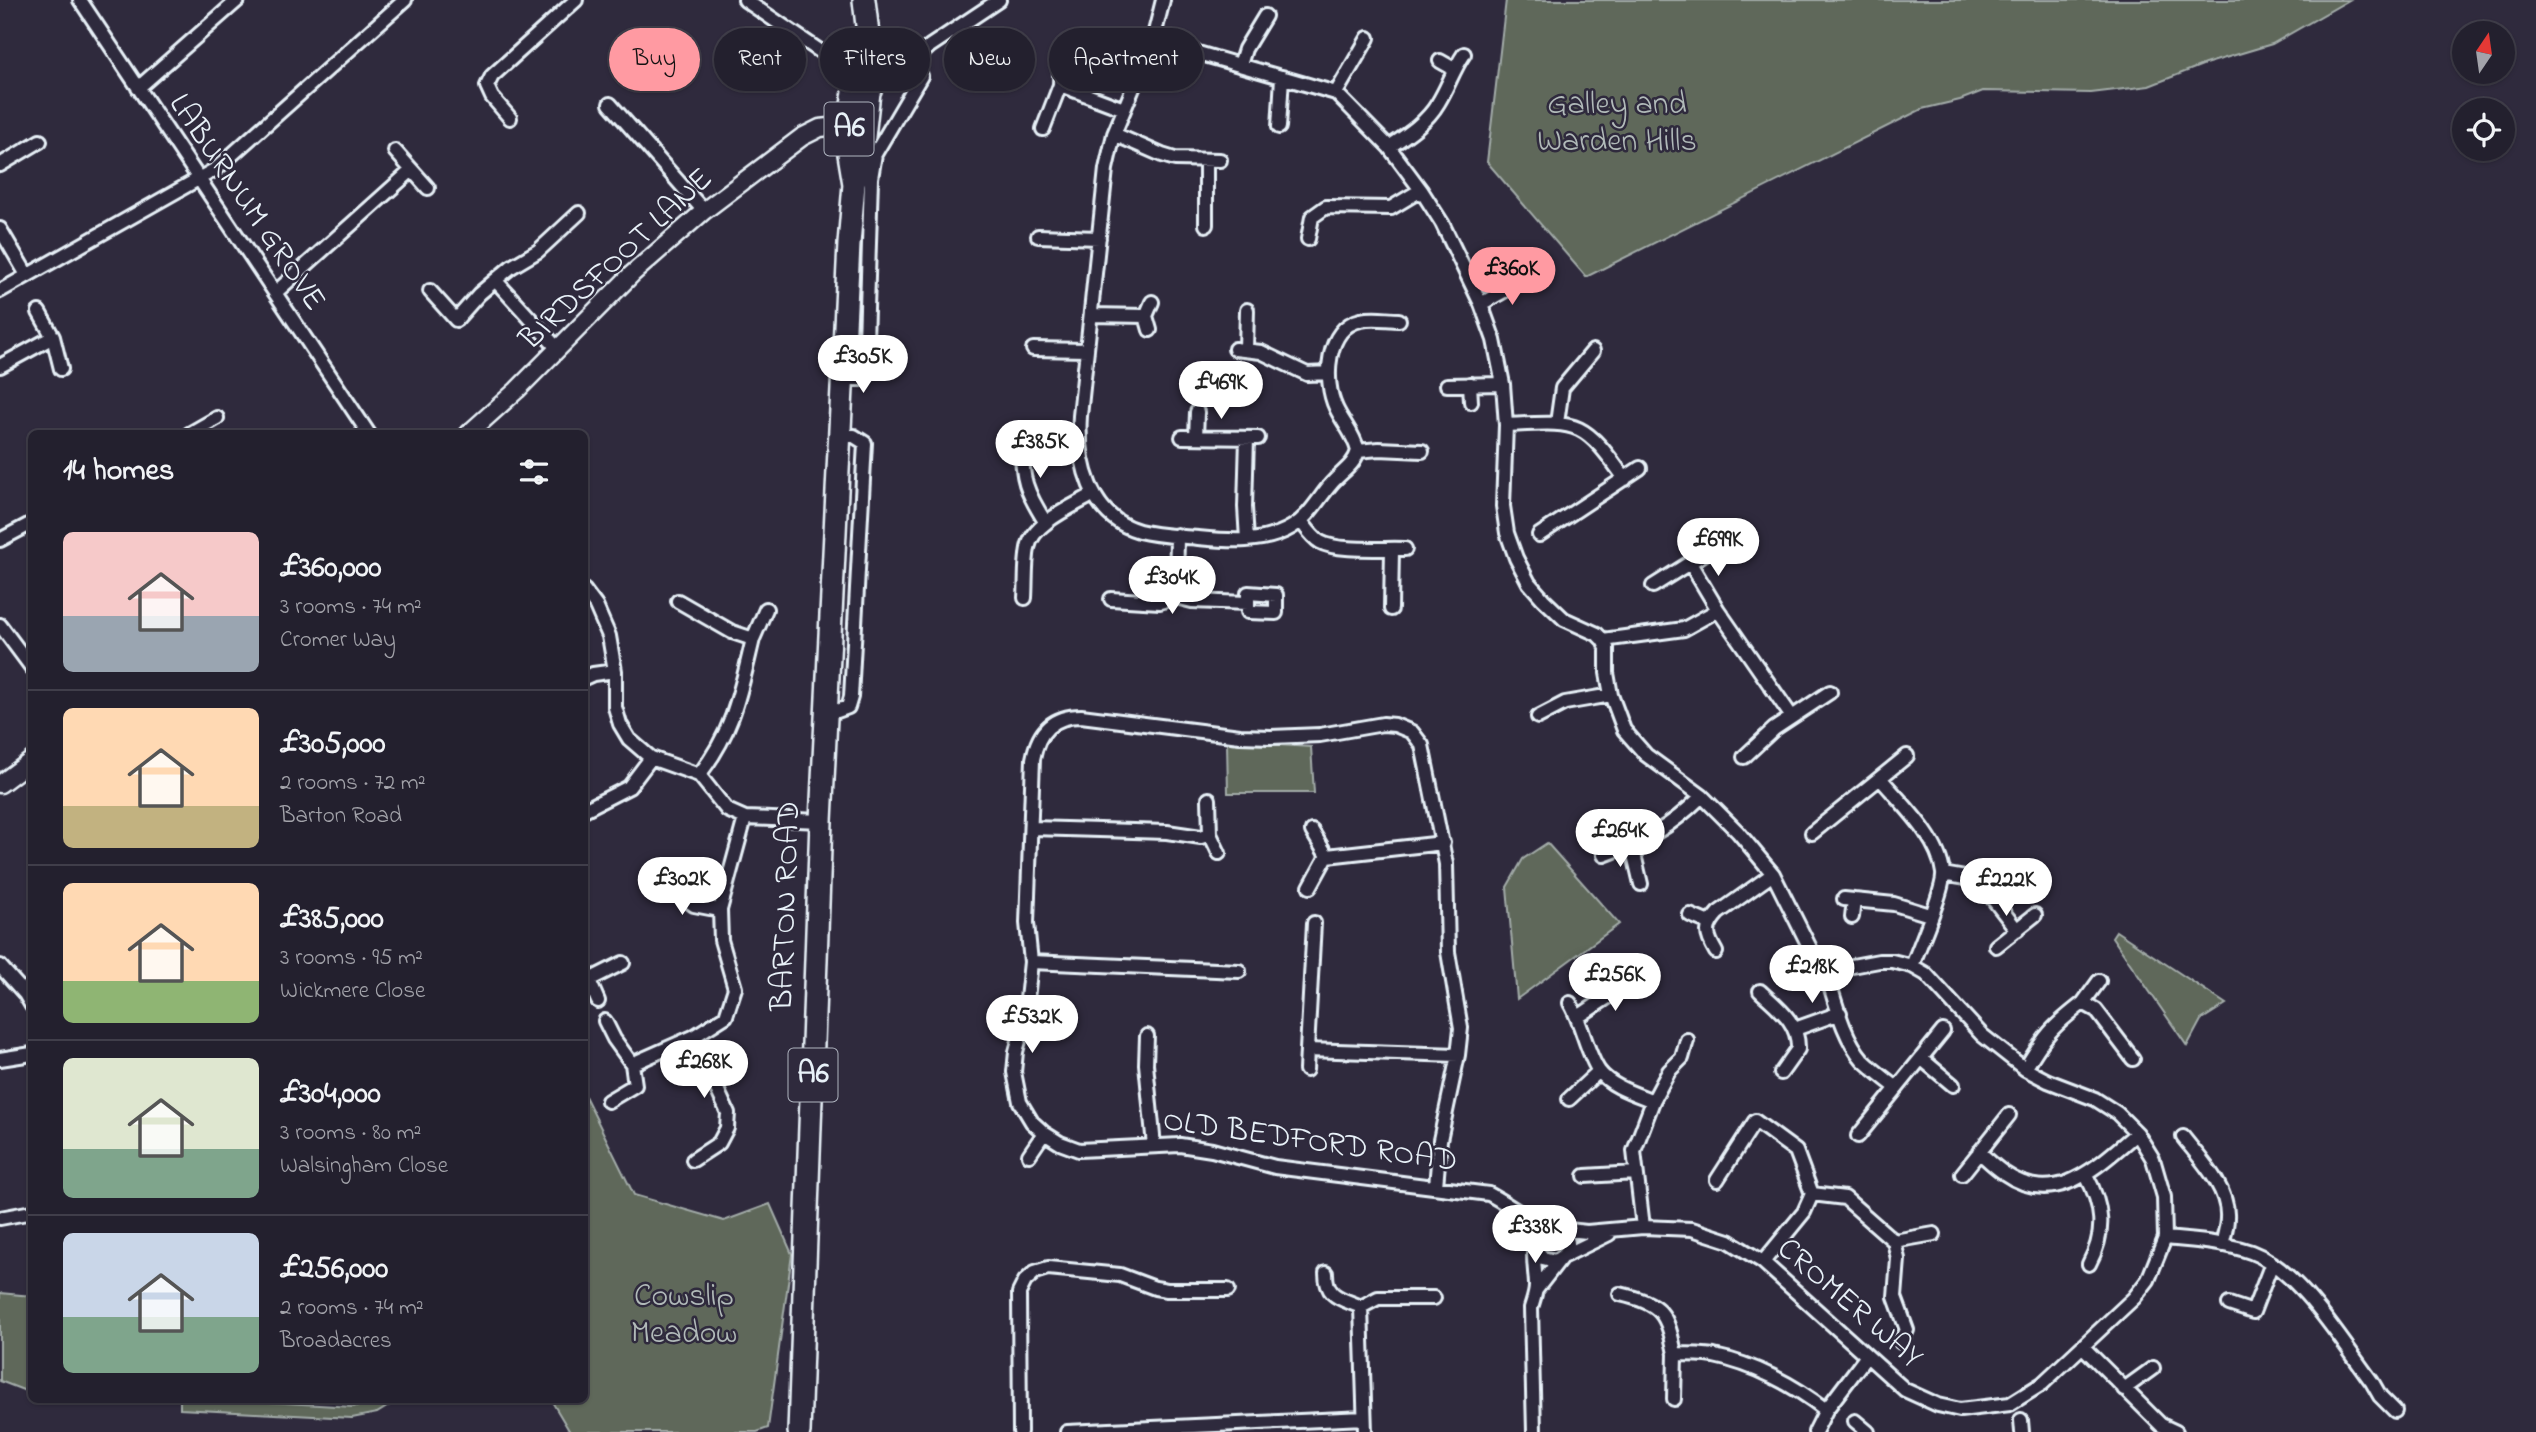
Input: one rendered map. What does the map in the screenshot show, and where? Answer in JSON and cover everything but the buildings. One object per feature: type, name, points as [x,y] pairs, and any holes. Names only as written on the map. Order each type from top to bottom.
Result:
[{"type":"highway","points":[[864,0],[867,28]]},
{"type":"highway","name":"BARTON ROAD","points":[[800,1432],[821,821],[854,184],[849,154],[851,91]]},
{"type":"highway","name":"BARTON ROAD","points":[[854,184],[862,155],[870,91]]},
{"type":"street","name":"LABURNUM GROVE","points":[[80,0],[366,430]]},
{"type":"street","points":[[138,88],[238,0]]},
{"type":"street","points":[[0,291],[216,169],[405,0]]},
{"type":"street","points":[[510,117],[492,97],[487,86],[492,76],[576,0]]},
{"type":"street","points":[[745,0],[820,51]]},
{"type":"street","points":[[930,46],[999,0]]},
{"type":"street","points":[[1156,28],[1163,0]]},
{"type":"street","points":[[1240,65],[1245,49],[1265,16]]},
{"type":"street","points":[[1336,93],[1357,48],[1368,38]]},
{"type":"street","points":[[1203,54],[1336,93],[1389,147],[1421,190],[1442,223],[1481,304],[1494,340],[1503,384],[1506,425],[1503,506],[1507,533],[1516,558],[1529,583],[1543,600],[1564,619],[1597,634],[1603,640],[1607,648],[1607,673],[1611,695],[1625,730],[1646,755],[1702,796],[1738,832],[1773,874],[1818,964],[1825,969],[1878,961],[1912,966],[1940,891],[1943,874],[1936,845],[1880,778]]},
{"type":"street","points":[[1389,147],[1429,115],[1464,54]]},
{"type":"street","points":[[1440,61],[1454,69]]},
{"type":"street","points":[[1279,127],[1282,77]]},
{"type":"street","points":[[844,379],[862,379],[865,374],[873,160],[900,98],[907,91]]},
{"type":"street","points":[[1043,129],[1058,91]]},
{"type":"street","points":[[1077,91],[1124,108]]},
{"type":"street","points":[[1131,91],[1114,134],[1106,169],[1079,433],[1083,465],[1094,494],[1104,509],[1126,526],[1177,536],[1247,540],[1269,537],[1301,521],[1316,506],[1332,483],[1350,466],[1358,451],[1355,439],[1336,407],[1331,392],[1329,373],[1338,334],[1348,324],[1362,319],[1380,326],[1399,320]]},
{"type":"street","points":[[610,104],[704,211]]},
{"type":"street","name":"BIRDSFOOT LANE","points":[[472,430],[517,390],[632,274],[704,211],[802,137],[820,128],[849,125]]},
{"type":"street","points":[[1114,134],[1175,159],[1220,160]]},
{"type":"street","points":[[0,165],[40,141]]},
{"type":"street","points":[[395,152],[428,188]]},
{"type":"street","points":[[1206,160],[1206,225]]},
{"type":"street","points":[[275,293],[412,170]]},
{"type":"street","points":[[1307,239],[1312,217],[1326,207],[1391,208],[1421,190]]},
{"type":"street","points":[[430,291],[456,320],[479,294],[511,267],[538,251],[579,213]]},
{"type":"street","points":[[0,229],[27,275]]},
{"type":"street","points":[[1038,236],[1099,239]]},
{"type":"street","points":[[1502,276],[1510,288]]},
{"type":"street","points":[[1481,304],[1525,279]]},
{"type":"street","points":[[496,281],[558,349]]},
{"type":"street","points":[[1150,330],[1146,316],[1152,302]]},
{"type":"street","points":[[1247,310],[1241,349],[1273,357],[1307,374],[1329,373]]},
{"type":"street","points":[[39,312],[53,337],[61,369]]},
{"type":"street","points":[[1091,315],[1146,316]]},
{"type":"street","points":[[0,366],[53,337]]},
{"type":"street","points":[[1033,349],[1087,350]]},
{"type":"street","points":[[1557,423],[1562,387],[1593,351]]},
{"type":"street","points":[[1470,384],[1471,402]]},
{"type":"street","points":[[1447,385],[1503,384]]},
{"type":"street","points":[[1196,437],[1197,412]]},
{"type":"street","points":[[196,430],[217,418]]},
{"type":"street","points":[[1506,425],[1557,423],[1576,426],[1589,433],[1601,445],[1625,479]]},
{"type":"street","points":[[827,710],[836,711],[848,707],[851,697],[865,443],[854,436],[842,436]]},
{"type":"street","points":[[1182,437],[1252,438],[1245,507],[1247,540]]},
{"type":"street","points":[[1022,442],[1022,474],[1025,487],[1046,523]]},
{"type":"street","points":[[1406,450],[1406,465]]},
{"type":"street","points":[[1358,451],[1422,451]]},
{"type":"street","points":[[1539,535],[1640,468]]},
{"type":"street","points":[[1025,598],[1028,547],[1032,535],[1046,523],[1094,494]]},
{"type":"street","points":[[838,518],[860,520]]},
{"type":"street","points":[[1301,521],[1313,537],[1323,544],[1399,549],[1391,609]]},
{"type":"street","points":[[0,540],[28,525]]},
{"type":"street","points":[[1176,597],[1177,536]]},
{"type":"street","points":[[1653,586],[1715,547]]},
{"type":"street","points":[[1690,563],[1718,610],[1792,717]]},
{"type":"street","points":[[588,595],[596,606],[609,636],[615,671],[615,707],[620,724],[629,738],[651,758],[699,775],[727,810],[745,818],[821,821]]},
{"type":"street","points":[[1111,599],[1160,601],[1176,597],[1192,601],[1248,603]]},
{"type":"street","points":[[678,601],[732,632],[753,639]]},
{"type":"street","points":[[699,775],[725,736],[735,712],[753,639],[766,609]]},
{"type":"street","points":[[1603,640],[1684,629],[1718,610]]},
{"type":"street","points":[[0,625],[28,663]]},
{"type":"street","points":[[588,676],[615,671]]},
{"type":"street","points":[[1744,757],[1774,729],[1830,692]]},
{"type":"street","points":[[1538,717],[1565,703],[1611,695]]},
{"type":"street","name":"OLD BEDFORD ROAD","points":[[1436,1186],[1444,1117],[1458,1055],[1461,1028],[1448,952],[1443,843],[1422,746],[1412,732],[1395,725],[1383,724],[1303,737],[1240,736],[1081,716],[1068,716],[1044,729],[1036,743],[1033,759],[1027,923],[1031,962],[1025,1018],[1014,1072],[1020,1102],[1032,1122],[1060,1143],[1079,1150],[1180,1145],[1213,1150],[1275,1167],[1489,1194],[1524,1217],[1554,1228]]},
{"type":"street","points":[[1812,833],[1907,756]]},
{"type":"street","points":[[588,808],[629,787],[651,758]]},
{"type":"street","points":[[0,783],[28,763]]},
{"type":"street","points":[[1604,855],[1632,846],[1676,821],[1702,796]]},
{"type":"street","points":[[1209,799],[1210,834],[1219,853]]},
{"type":"street","points":[[632,1064],[693,1037],[726,1016],[735,988],[721,940],[720,910],[745,818]]},
{"type":"street","points":[[1032,828],[1167,832],[1201,837],[1210,834]]},
{"type":"street","points":[[1312,831],[1327,856]]},
{"type":"street","points":[[1327,856],[1443,843]]},
{"type":"street","points":[[1632,846],[1641,884]]},
{"type":"street","points":[[1310,887],[1327,856]]},
{"type":"street","points":[[1716,952],[1707,937],[1709,923],[1718,912],[1773,874]]},
{"type":"street","points":[[1943,874],[1971,879],[1983,886],[2017,930]]},
{"type":"street","points":[[663,882],[694,905],[720,910]]},
{"type":"street","points":[[1852,917],[1849,899],[1894,904],[1930,915]]},
{"type":"street","points":[[1690,915],[1709,923]]},
{"type":"street","points":[[1996,946],[2035,915]]},
{"type":"street","points":[[1306,1069],[1314,923]]},
{"type":"street","points":[[1031,962],[1239,971]]},
{"type":"street","points":[[588,974],[623,963]]},
{"type":"street","points":[[0,966],[28,999]]},
{"type":"street","name":"CROMER WAY","points":[[1554,1228],[1616,1231],[1643,1227],[1692,1229],[1729,1241],[1763,1262],[1905,1390],[1938,1405],[1960,1410],[2010,1404],[2042,1384],[2134,1298],[2148,1280],[2165,1238],[2164,1197],[2153,1159],[2137,1133],[2117,1113],[2095,1099],[2025,1069],[1982,1035],[1926,974],[1912,966]]},
{"type":"street","points":[[1825,969],[1844,1030],[1859,1054],[1897,1088]]},
{"type":"street","points":[[588,976],[598,1001]]},
{"type":"street","points":[[1578,1017],[1608,997],[1614,980]]},
{"type":"street","points":[[2025,1069],[2044,1037],[2083,1003],[2099,981]]},
{"type":"street","points":[[1760,991],[1788,1017],[1795,1029],[1798,1049],[1781,1073]]},
{"type":"street","points":[[1570,1003],[1599,1071],[1616,1084],[1653,1101]]},
{"type":"street","points":[[2083,1003],[2096,1010],[2133,1059]]},
{"type":"street","points":[[1795,1029],[1840,1013]]},
{"type":"street","points":[[606,1021],[614,1039],[632,1064],[635,1085],[608,1101]]},
{"type":"street","points":[[1858,1136],[1943,1031]]},
{"type":"street","points":[[1147,1036],[1146,1064],[1154,1146]]},
{"type":"street","points":[[693,1037],[728,1113],[727,1128],[719,1143],[693,1160]]},
{"type":"street","points":[[1643,1227],[1634,1152],[1653,1101],[1669,1071],[1682,1058],[1688,1040]]},
{"type":"street","points":[[1307,1050],[1458,1055]]},
{"type":"street","points":[[0,1059],[28,1055]]},
{"type":"street","points":[[1922,1059],[1953,1086]]},
{"type":"street","points":[[1569,1099],[1599,1071]]},
{"type":"street","points":[[1962,1174],[2009,1115]]},
{"type":"street","points":[[1717,1180],[1755,1121],[1796,1151],[1812,1194],[1804,1212],[1763,1262]]},
{"type":"street","points":[[1029,1155],[1044,1133]]},
{"type":"street","points":[[1979,1152],[2005,1174],[2023,1183],[2064,1185],[2086,1175],[2137,1133]]},
{"type":"street","points":[[2183,1137],[2214,1178],[2226,1203],[2228,1217],[2222,1245]]},
{"type":"street","points":[[1585,1176],[1636,1173]]},
{"type":"street","points":[[2086,1175],[2095,1191],[2102,1215],[2097,1249],[2089,1264]]},
{"type":"street","points":[[1812,1194],[1844,1198],[1895,1241],[1898,1259],[1895,1297],[1907,1330],[1900,1342]]},
{"type":"street","points":[[0,1218],[28,1213]]},
{"type":"street","points":[[1524,1217],[1537,1254],[1548,1260],[1562,1257]]},
{"type":"street","points":[[1534,1432],[1531,1308],[1536,1290],[1534,1246],[1541,1231],[1554,1228],[1569,1241],[1569,1247],[1536,1290]]},
{"type":"street","name":"CROMER WAY","points":[[1562,1257],[1616,1231]]},
{"type":"street","points":[[1895,1241],[1934,1234]]},
{"type":"street","points":[[2165,1238],[2222,1245],[2252,1252],[2295,1280],[2380,1396],[2395,1412]]},
{"type":"street","points":[[2229,1304],[2253,1312],[2272,1263]]},
{"type":"street","points":[[1020,1432],[1019,1293],[1025,1281],[1035,1272],[1048,1268],[1120,1276],[1167,1290],[1228,1290]]},
{"type":"street","points":[[1326,1273],[1326,1286],[1332,1294],[1361,1307]]},
{"type":"street","points":[[1620,1294],[1645,1300],[1660,1310],[1670,1325],[1675,1354],[1674,1399]]},
{"type":"street","points":[[1361,1307],[1378,1298],[1434,1298]]},
{"type":"street","points":[[1361,1307],[1365,1432]]},
{"type":"street","points":[[2083,1347],[2161,1424],[2175,1432]]},
{"type":"street","points":[[1675,1354],[1713,1356],[1746,1365],[1805,1393],[1826,1410]]},
{"type":"street","points":[[1815,1432],[1826,1410],[1866,1357]]},
{"type":"street","points":[[2124,1389],[2153,1368]]},
{"type":"street","points":[[1067,1432],[1364,1418]]},
{"type":"street","points":[[1855,1421],[1868,1432]]},
{"type":"green space","name":"Galley and Warden Hills","points":[[1506,0],[2349,0],[2272,44],[2205,64],[2149,86],[2091,93],[1983,91],[1960,100],[1922,109],[1586,277],[1487,162]]},
{"type":"green space","points":[[1227,742],[1311,747],[1314,793],[1228,793]]},
{"type":"green space","points":[[1547,843],[1619,924],[1517,999],[1507,887],[1523,859]]},
{"type":"green space","points":[[2116,931],[2226,1004],[2201,1020],[2187,1046],[2112,937]]},
{"type":"green space","name":"Cowslip Meadow","points":[[588,1102],[634,1195],[724,1221],[770,1204],[792,1254],[768,1428],[757,1432],[570,1432],[553,1403],[588,1403]]},
{"type":"green space","points":[[0,1293],[28,1296],[28,1392],[0,1381]]},
{"type":"green space","points":[[180,1403],[283,1403],[353,1407],[367,1403],[393,1403],[377,1413],[352,1418],[180,1409]]}]
